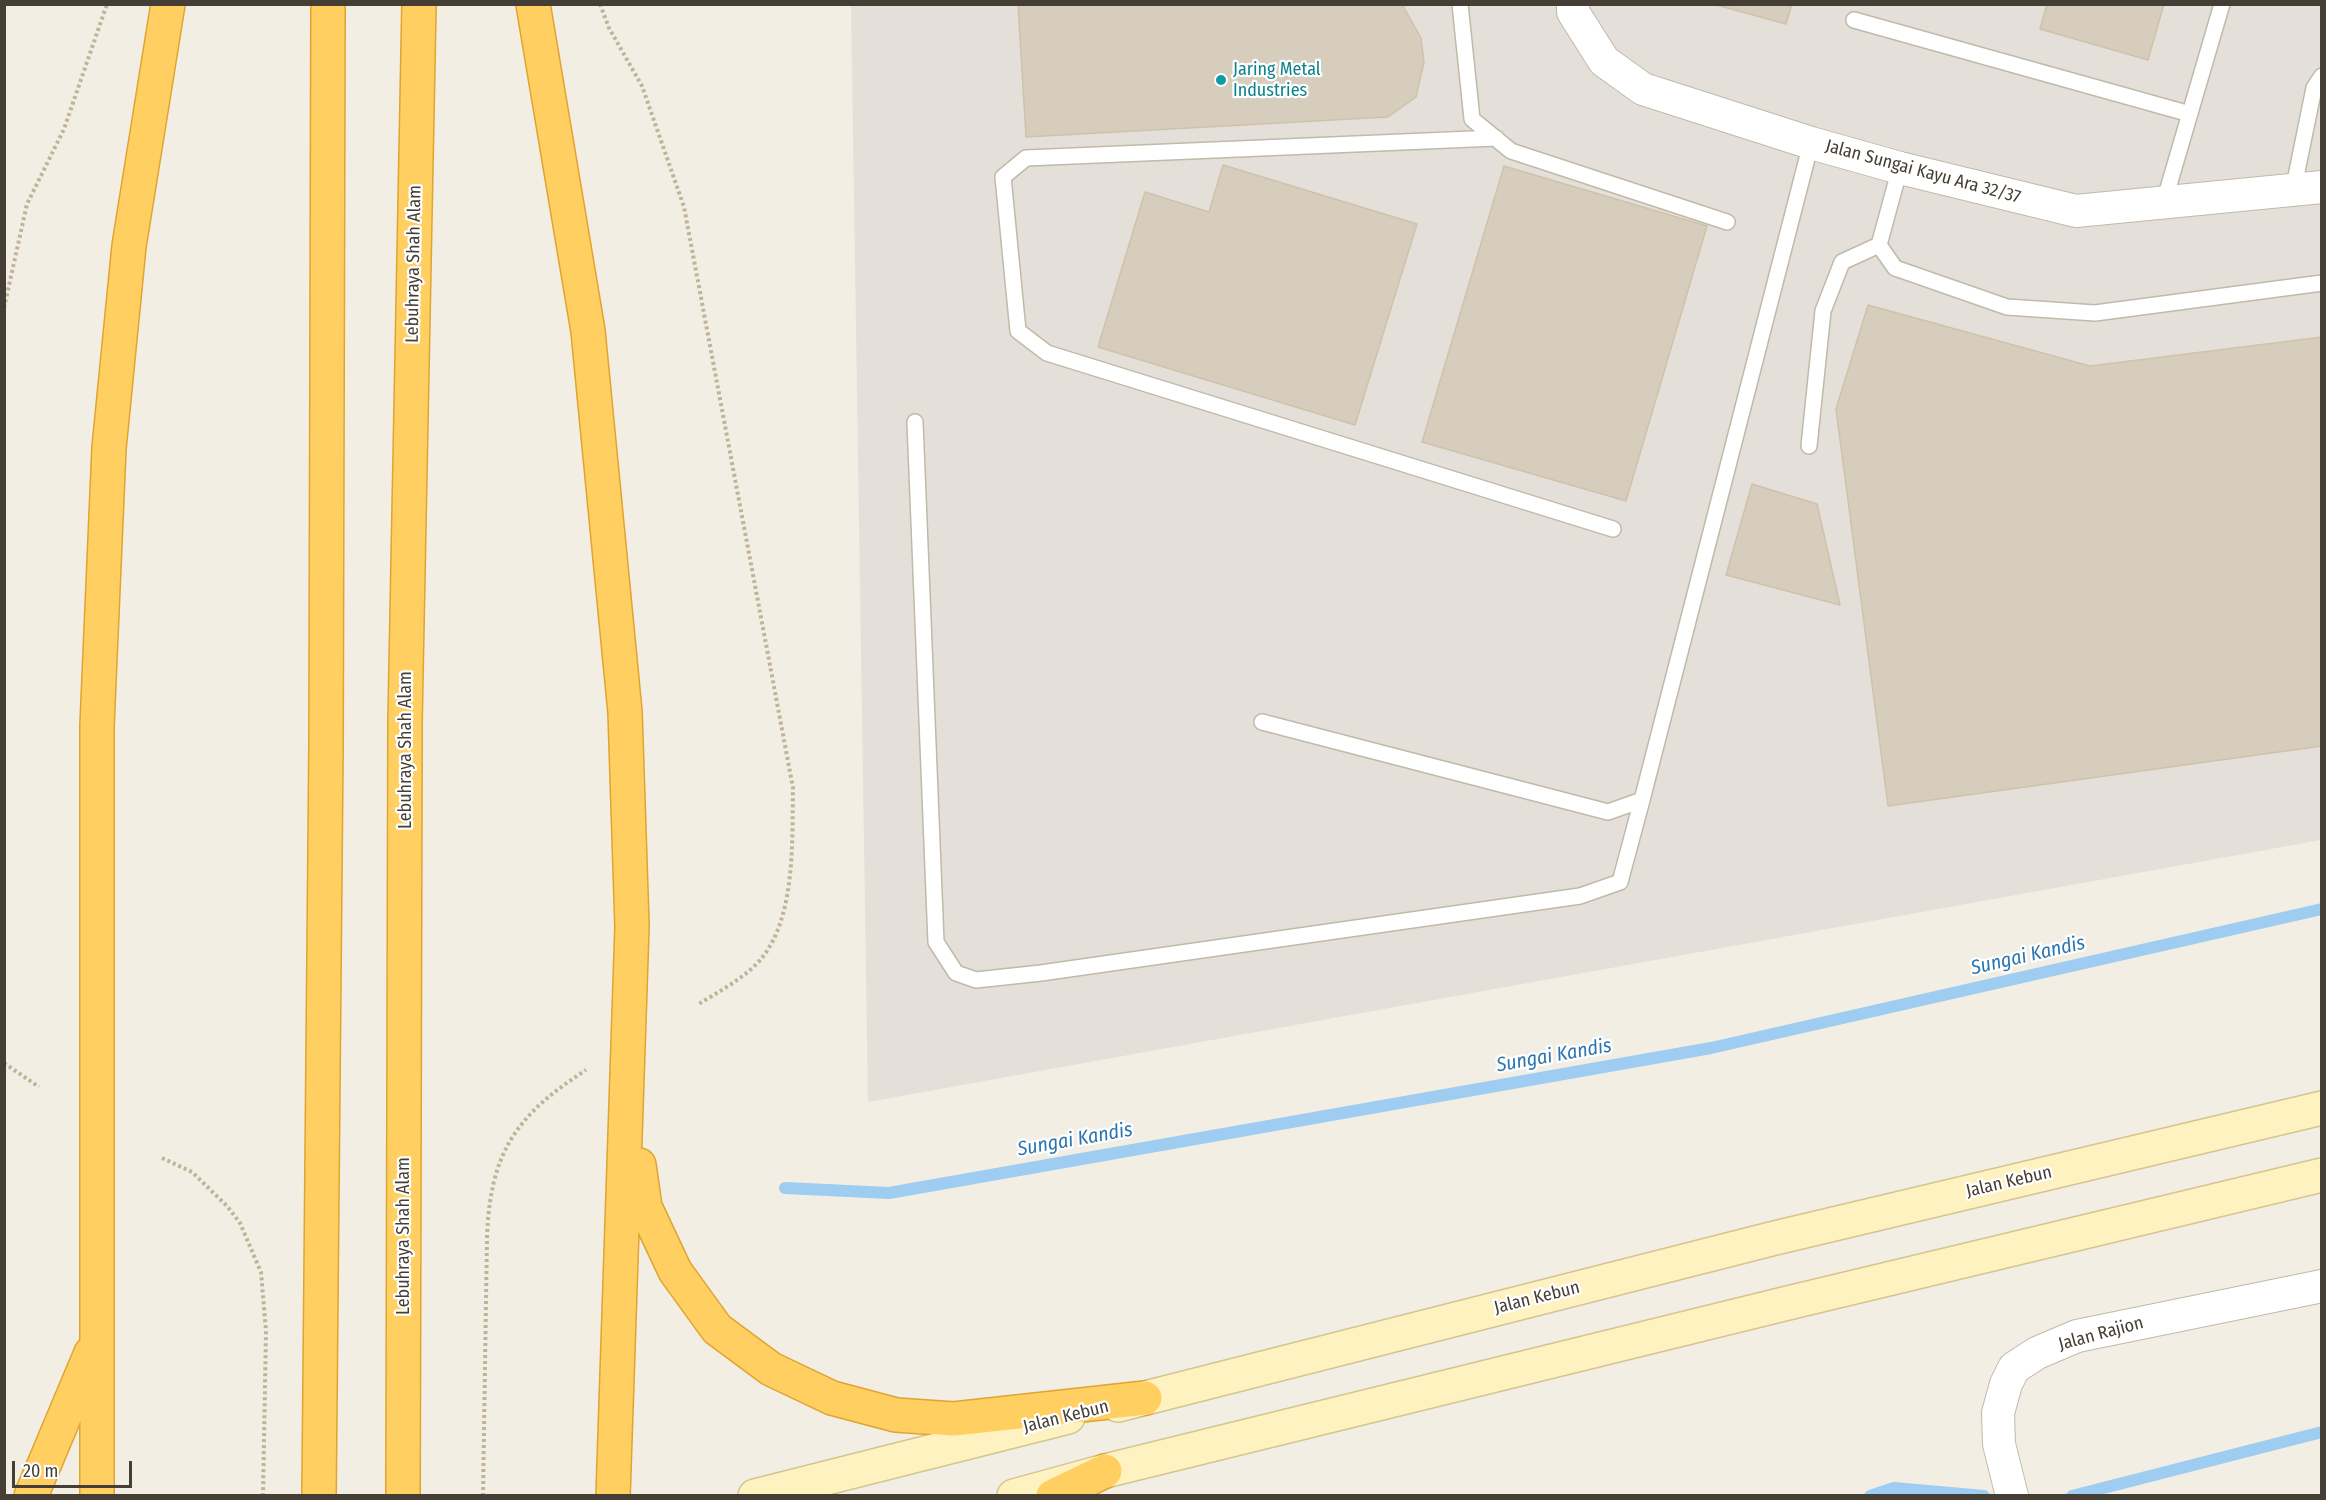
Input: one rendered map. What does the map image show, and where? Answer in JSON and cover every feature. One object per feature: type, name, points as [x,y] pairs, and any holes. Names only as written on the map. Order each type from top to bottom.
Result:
[{"type":"highway","points":[[97,1496],[97,726],[109,448],[129,246],[168,4]]},
{"type":"highway","points":[[319,1496],[326,746],[328,4]]},
{"type":"highway","name":"Lebuhraya Shah Alam","points":[[403,1496],[405,722],[419,4]]},
{"type":"highway","points":[[533,4],[588,331],[625,712],[631,914],[628,1092],[613,1496]]},
{"type":"highway","points":[[628,1092],[645,1207],[675,1271],[717,1329],[771,1369],[831,1398],[896,1415],[954,1419],[1145,1398]]},
{"type":"highway","points":[[31,1496],[98,1339]]},
{"type":"highway","points":[[1053,1496],[1105,1471]]},
{"type":"main road","name":"Jalan Kebun","points":[[755,1496],[1786,1235],[2322,1108]]},
{"type":"main road","points":[[1014,1496],[1105,1471],[1792,1302],[2322,1175]]},
{"type":"street","name":"Jalan Sungai Kayu Ara 32/37","points":[[1573,4],[1574,12],[1604,61],[1643,89],[1811,143],[1900,168],[2076,211],[2307,189]]},
{"type":"street","name":"Jalan Rajion","points":[[2012,1496],[1999,1444],[1998,1413],[2006,1384],[2014,1368],[2037,1353],[2077,1336],[2322,1286]]},
{"type":"lane","points":[[1460,4],[1472,118],[1511,151],[1727,222]]},
{"type":"lane","points":[[2164,202],[2222,4]]},
{"type":"lane","points":[[1854,20],[2190,114]]},
{"type":"lane","points":[[2307,189],[2314,88],[2322,76]]},
{"type":"lane","points":[[1496,138],[1026,158],[1003,177],[1018,332],[1047,353],[1613,529]]},
{"type":"lane","points":[[915,422],[936,942],[956,973],[976,980],[1041,972],[1580,896],[1620,882],[1811,143]]},
{"type":"lane","points":[[1879,245],[1900,168]]},
{"type":"lane","points":[[1879,245],[1895,268],[2007,307],[2095,313],[2322,283]]},
{"type":"lane","points":[[1809,446],[1823,311],[1842,262],[1879,245]]},
{"type":"lane","points":[[1262,722],[1608,812],[1642,800]]},
{"type":"path","points":[[4,308],[27,204],[64,129],[107,4]]},
{"type":"path","points":[[600,4],[609,28],[642,86],[684,207],[793,788],[792,859],[775,938],[760,960],[720,991],[697,1005]]},
{"type":"path","points":[[4,1063],[39,1087]]},
{"type":"path","points":[[483,1496],[487,1237],[488,1206],[493,1181],[503,1153],[516,1130],[532,1110],[549,1095],[586,1070]]},
{"type":"path","points":[[162,1158],[192,1172],[227,1206],[240,1223],[261,1272],[266,1332],[263,1496]]},
{"type":"shaded area","points":[[851,5],[2321,5],[2321,840],[868,1102]]},
{"type":"building","name":"Jaring Metal Industries","points":[[1018,4],[1402,4],[1421,38],[1424,62],[1416,97],[1388,117],[1026,137]]},
{"type":"building","points":[[1713,4],[1792,4],[1786,24]]},
{"type":"building","points":[[2047,4],[2164,4],[2148,60],[2040,29]]},
{"type":"building","points":[[1223,165],[1417,224],[1355,425],[1098,347],[1145,192],[1209,212]]},
{"type":"building","points":[[1504,166],[1707,226],[1626,501],[1422,442]]},
{"type":"building","points":[[1868,305],[2090,366],[2322,337],[2322,746],[1888,806],[1836,409]]},
{"type":"building","points":[[1752,484],[1817,504],[1840,605],[1726,575]]},
{"type":"waterway","name":"Sungai Kandis","points":[[785,1188],[889,1193],[1711,1048],[2322,909]]},
{"type":"waterway","points":[[2072,1496],[2322,1432]]},
{"type":"waterway","points":[[1870,1496],[1894,1488],[1984,1496]]},
{"type":"place","name":"Jaring Metal Industries","points":[[1221,80]]}]
